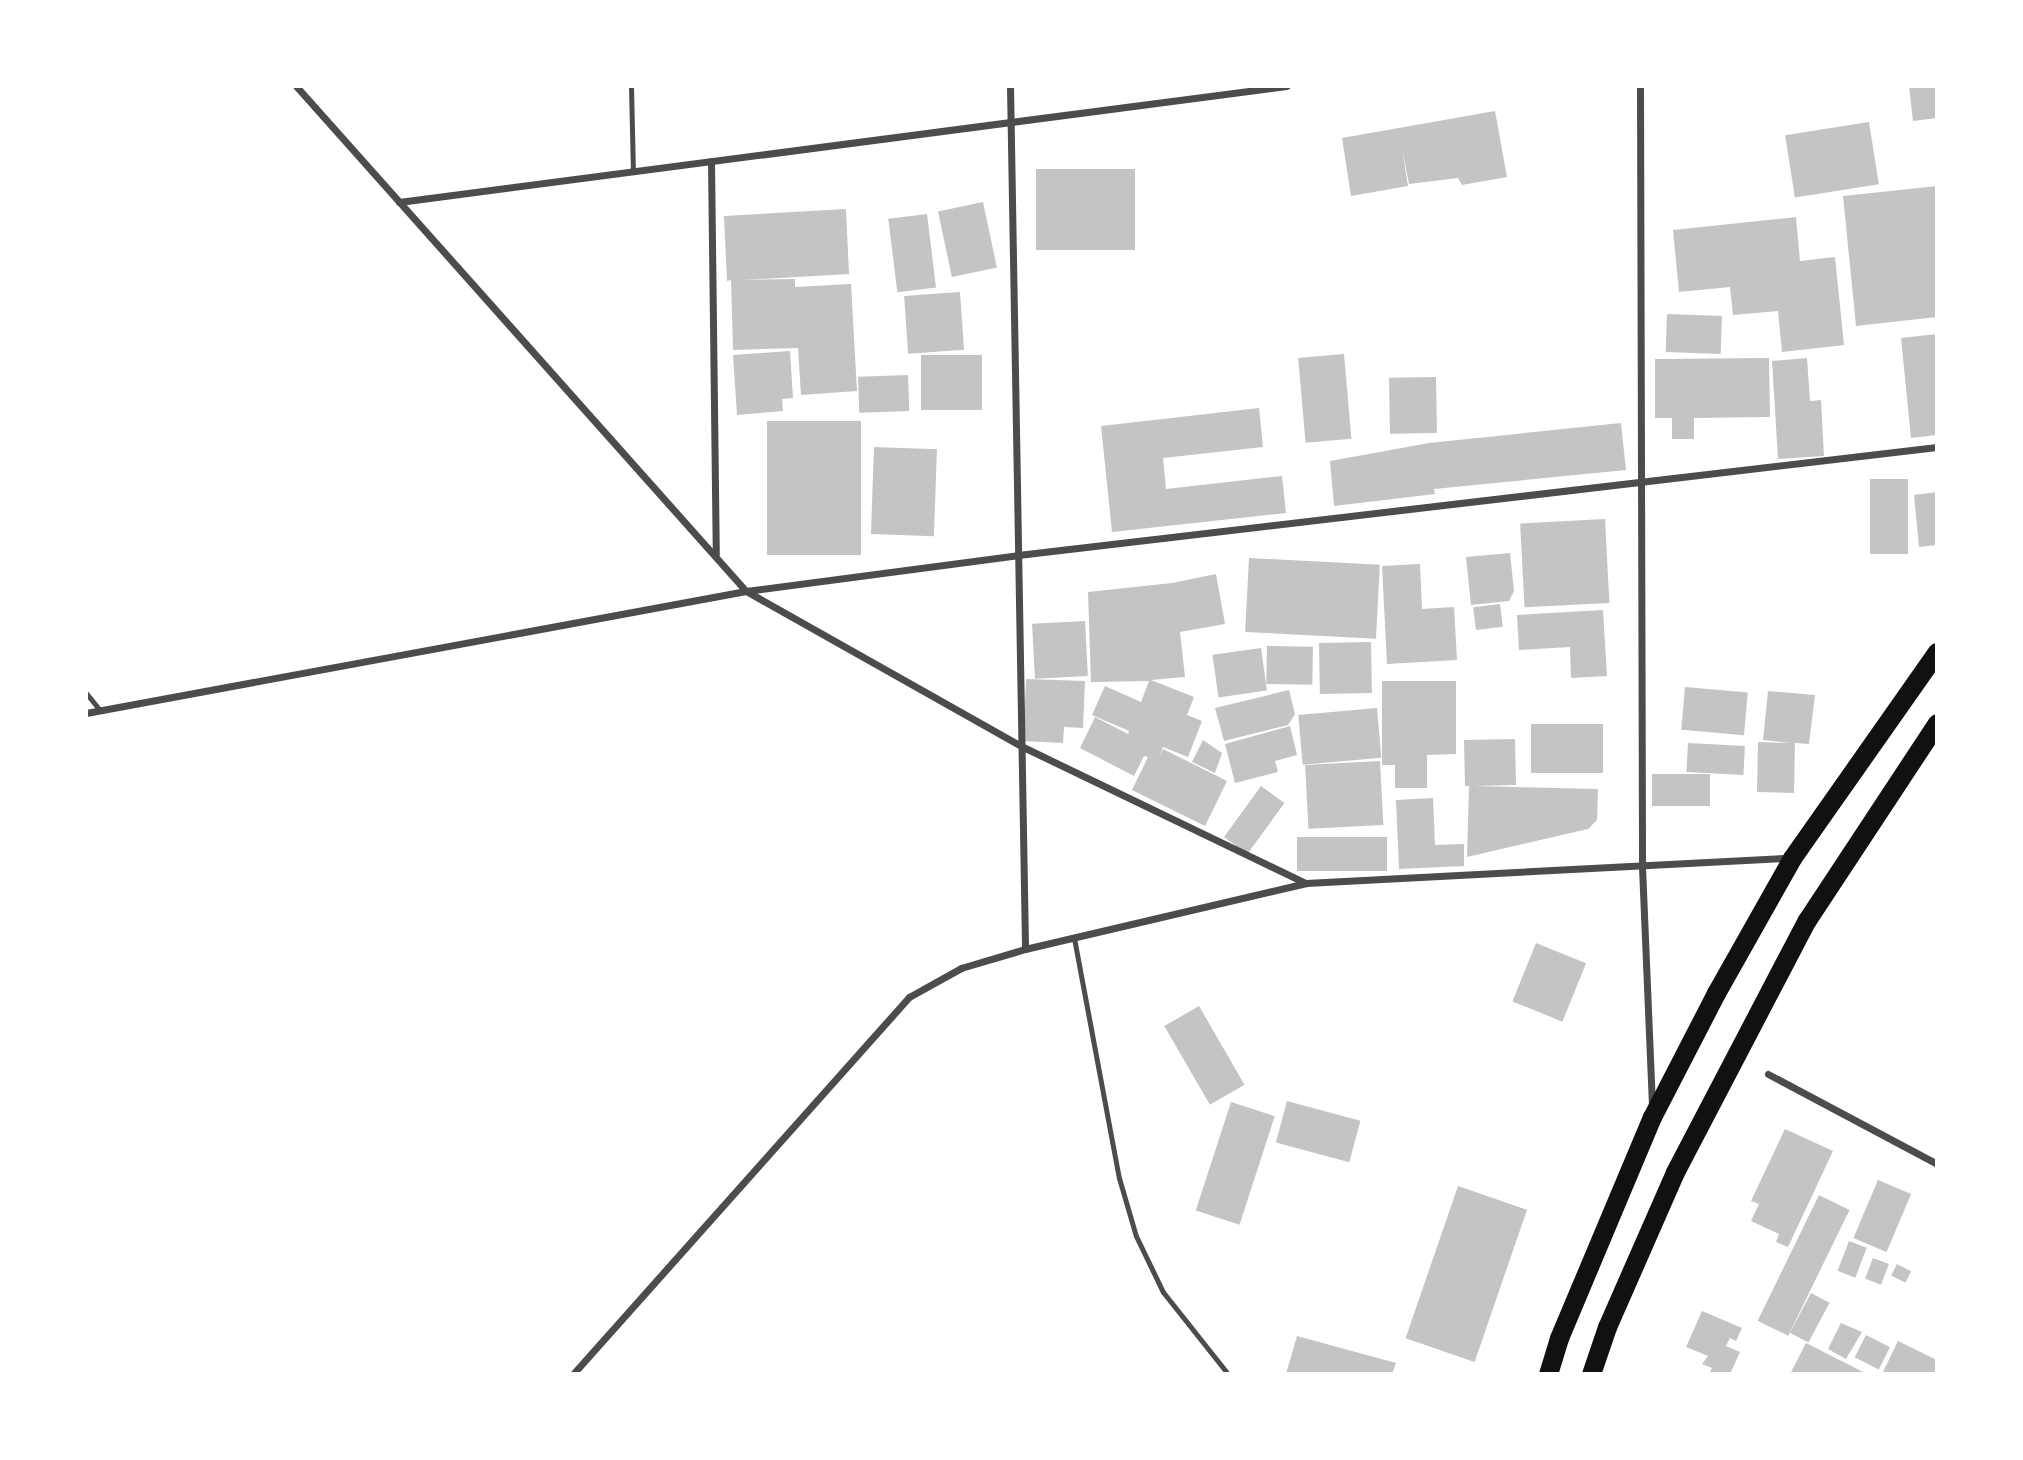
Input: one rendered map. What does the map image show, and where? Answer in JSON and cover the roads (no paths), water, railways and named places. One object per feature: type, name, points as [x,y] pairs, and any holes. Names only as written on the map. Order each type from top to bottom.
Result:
[{"type":"highway","points":[[1548,1374],[1559,1338],[1652,1117],[1716,993],[1792,858],[1937,652]]},
{"type":"highway","points":[[1591,1374],[1607,1327],[1675,1172],[1807,920],[1937,723]]},
{"type":"street","points":[[296,86],[746,591],[1021,746],[1306,883]]},
{"type":"street","points":[[1010,86],[1025,949]]},
{"type":"street","points":[[399,202],[1286,86]]},
{"type":"street","points":[[1640,86],[1642,867],[1652,1117]]},
{"type":"street","points":[[711,161],[716,555]]},
{"type":"street","points":[[86,713],[746,591],[1018,555],[1643,484],[1937,447]]},
{"type":"street","points":[[573,1374],[909,997],[961,968],[1025,949],[1306,883],[1792,858]]},
{"type":"street","points":[[1768,1074],[1937,1164]]},
{"type":"lane","points":[[631,86],[633,172]]},
{"type":"lane","points":[[86,693],[100,710]]},
{"type":"lane","points":[[1074,938],[1119,1178],[1136,1237],[1163,1292],[1228,1374]]}]
